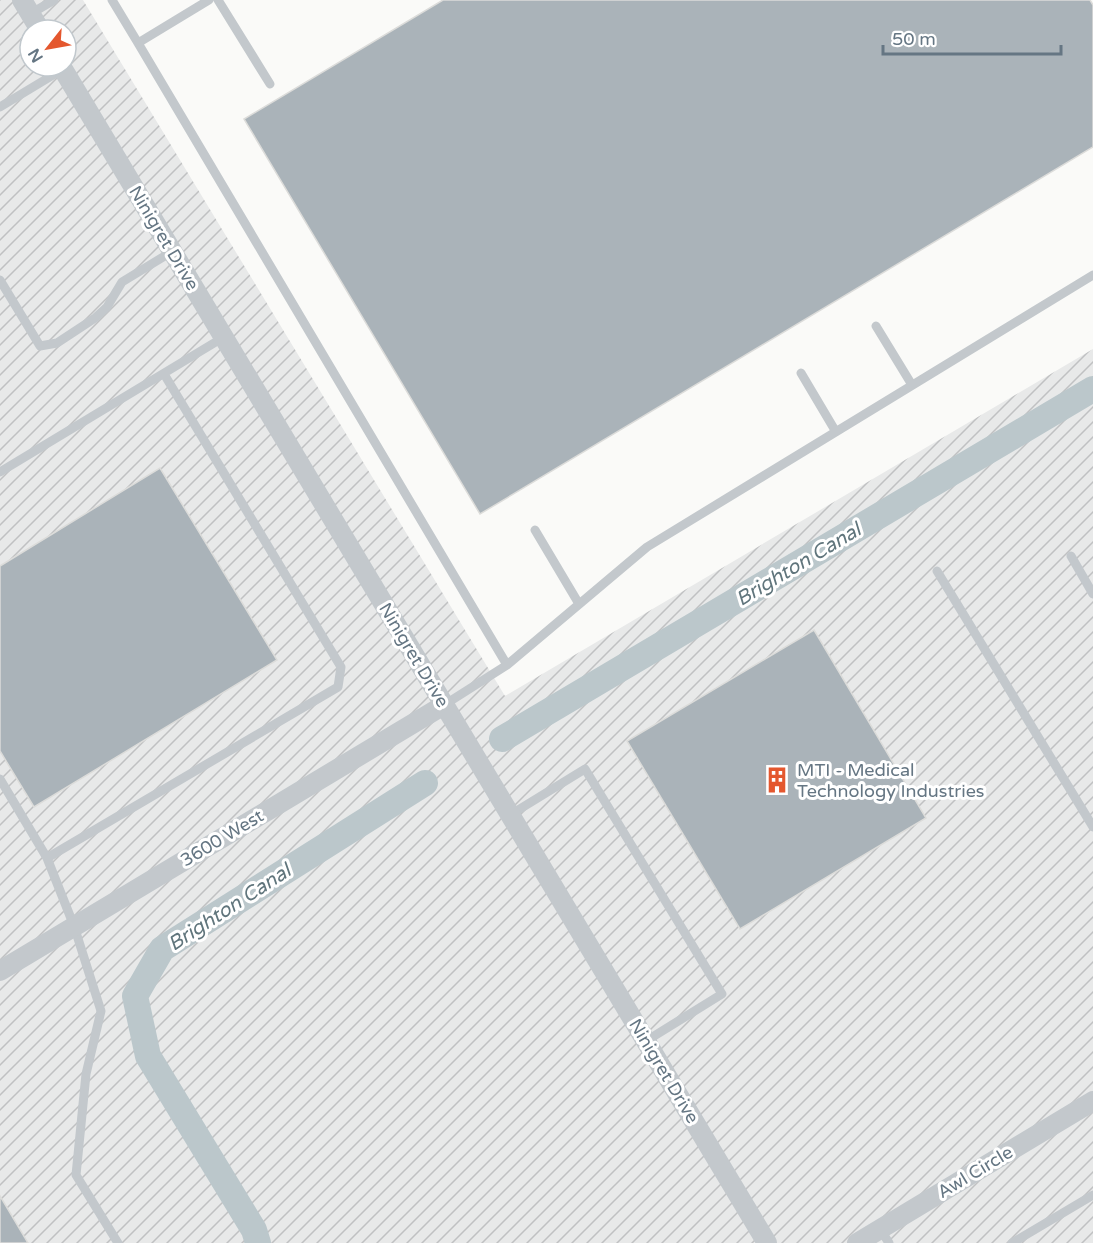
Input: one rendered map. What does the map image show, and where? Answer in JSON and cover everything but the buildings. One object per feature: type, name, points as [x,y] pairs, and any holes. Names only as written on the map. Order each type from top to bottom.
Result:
[{"type":"street","name":"Ninigret Drive","points":[[69,78],[767,1243]]},
{"type":"street","name":"3600 West","points":[[0,971],[444,705]]},
{"type":"street","name":"Awl Circle","points":[[857,1243],[885,1236],[1093,1101]]},
{"type":"lane","points":[[30,15],[54,0]]},
{"type":"lane","points":[[112,0],[507,665]]},
{"type":"lane","points":[[138,43],[208,0]]},
{"type":"lane","points":[[218,0],[270,84]]},
{"type":"lane","points":[[0,107],[45,78]]},
{"type":"lane","points":[[0,280],[40,346],[57,342],[95,318],[107,307],[122,282],[173,251]]},
{"type":"lane","points":[[444,705],[507,665],[647,547],[1093,275]]},
{"type":"lane","points":[[876,326],[912,386]]},
{"type":"lane","points":[[0,472],[224,337]]},
{"type":"lane","points":[[801,373],[836,432]]},
{"type":"lane","points":[[46,858],[338,687],[341,668],[164,374]]},
{"type":"lane","points":[[535,530],[579,604]]},
{"type":"lane","points":[[1071,556],[1093,594]]},
{"type":"lane","points":[[937,571],[1093,827]]},
{"type":"lane","points":[[510,815],[585,769],[723,994],[646,1041]]},
{"type":"lane","points":[[0,779],[46,858],[74,927],[101,1011],[86,1074],[76,1174],[118,1243]]},
{"type":"lane","points":[[1012,1243],[1093,1195]]},
{"type":"shaded area","points":[[0,0],[83,0],[505,696],[1093,349],[1093,1243],[0,1243]]},
{"type":"waterway","name":"Brighton Canal","points":[[502,739],[1093,389]]},
{"type":"waterway","name":"Brighton Canal","points":[[258,1243],[254,1230],[148,1056],[135,996],[162,949],[425,783]]},
{"type":"place","name":"MTI - Medical Technology Industries","points":[[777,780]]}]
